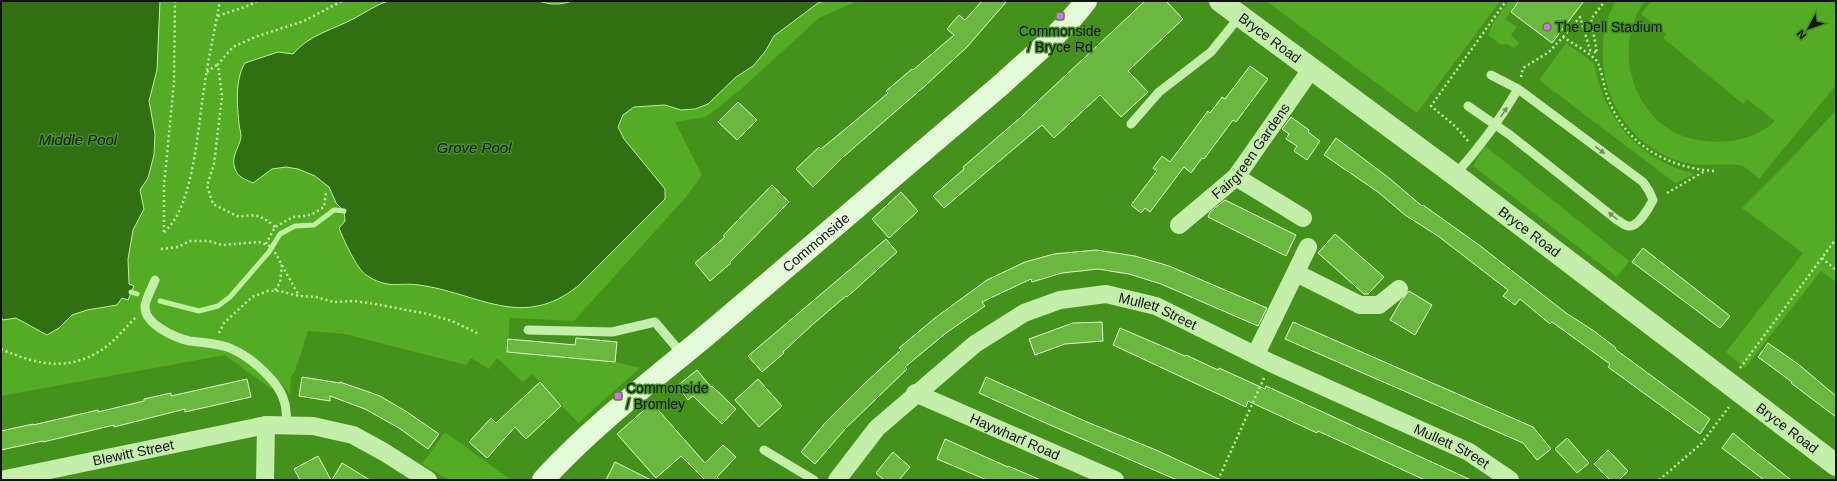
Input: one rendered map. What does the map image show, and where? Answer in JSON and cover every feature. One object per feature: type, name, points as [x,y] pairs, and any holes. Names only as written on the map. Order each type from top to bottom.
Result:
[{"type":"main road","name":"Commonside","points":[[543,480],[565,456],[610,414],[1002,84],[1054,35],[1086,1]]},
{"type":"street","name":"Bryce Road","points":[[1220,1],[1455,175],[1836,465]]},
{"type":"street","name":"Fairgreen Gardens","points":[[1179,225],[1236,177],[1312,68]]},
{"type":"street","points":[[1236,177],[1303,218]]},
{"type":"street","points":[[1264,358],[1296,273],[1308,247]]},
{"type":"street","points":[[1296,273],[1360,305],[1379,305],[1399,289]]},
{"type":"street","name":"Mullett Street","points":[[837,480],[877,428],[975,344],[1024,312],[1060,300],[1106,294],[1156,306],[1264,358],[1469,452],[1510,480]]},
{"type":"street","name":"Haywharf Road","points":[[915,394],[1115,480]]},
{"type":"street","points":[[265,480],[266,425]]},
{"type":"street","name":"Blewitt Street","points":[[4,479],[266,425],[287,425],[313,426],[353,435],[384,452],[428,480]]},
{"type":"lane","points":[[1131,124],[1159,92],[1211,52],[1240,16]]},
{"type":"lane","points":[[1468,106],[1496,125],[1617,220],[1628,226],[1634,226],[1647,212],[1653,200],[1643,182],[1518,89],[1491,76]]},
{"type":"lane","points":[[1455,175],[1496,125],[1518,89]]},
{"type":"lane","points":[[155,280],[145,306],[147,315],[152,323],[165,331],[189,341],[231,349],[256,365],[275,384],[284,401],[287,425]]},
{"type":"lane","points":[[528,330],[612,332],[655,322],[682,354]]},
{"type":"lane","points":[[764,450],[814,480]]},
{"type":"path","points":[[175,1],[174,82],[164,186],[164,232],[172,225],[190,183],[207,72],[220,1]]},
{"type":"path","points":[[218,16],[250,6],[257,1]]},
{"type":"path","points":[[207,72],[218,64],[233,47],[255,37],[304,21],[342,1]]},
{"type":"path","points":[[1479,147],[1431,106],[1506,1]]},
{"type":"path","points":[[1523,68],[1549,52],[1580,17],[1590,50],[1597,53],[1591,19],[1605,1]]},
{"type":"path","points":[[1563,37],[1597,61],[1608,98],[1616,117],[1630,134],[1660,158],[1677,164],[1715,171]]},
{"type":"path","points":[[218,64],[222,97],[214,164],[207,186],[213,204],[239,217],[251,214],[265,218],[276,227]]},
{"type":"path","points":[[1667,193],[1706,170]]},
{"type":"path","points":[[266,244],[276,227],[293,217],[311,216],[324,207],[326,192]]},
{"type":"path","points":[[1659,480],[1700,444],[1735,387],[1822,258],[1836,240]]},
{"type":"path","points":[[161,249],[178,246],[190,241],[209,241],[222,245],[259,242],[266,244],[272,247],[299,296]]},
{"type":"path","points":[[1822,258],[1836,270]]},
{"type":"path","points":[[275,290],[280,283],[282,264]]},
{"type":"path","points":[[216,345],[219,333],[224,323],[237,310],[252,297],[275,290],[299,296],[316,297],[334,302],[375,304],[428,314],[452,321],[479,334]]},
{"type":"path","points":[[1,348],[15,355],[48,365],[79,361],[101,350],[139,314],[145,306]]},
{"type":"path","points":[[1218,480],[1264,358]]},
{"type":"shaded area","points":[[1,1],[857,1],[819,18],[739,91],[706,117],[675,122],[702,175],[686,197],[574,321],[510,318],[507,352],[615,362],[640,368],[578,423],[532,374],[523,382],[497,358],[489,369],[471,358],[466,365],[345,334],[308,331],[295,371],[291,377],[290,395],[281,383],[271,389],[225,355],[1,396]]},
{"type":"shaded area","points":[[1266,1],[1500,1],[1417,113]]},
{"type":"shaded area","points":[[1509,1],[1519,1],[1505,19],[1517,27],[1511,35],[1519,43],[1514,48],[1507,44],[1501,45],[1488,35],[1492,25]]},
{"type":"shaded area","points":[[1615,1],[1645,1],[1635,17],[1630,35],[1629,53],[1631,72],[1636,89],[1645,106],[1657,120],[1672,131],[1686,137],[1716,142],[1743,139],[1766,128],[1775,121],[1747,99],[1743,104],[1663,38],[1666,34],[1641,14],[1651,1],[1836,1],[1836,85],[1759,179],[1746,168],[1739,165],[1691,164],[1669,157],[1650,147],[1634,133],[1621,116],[1611,97],[1605,77],[1603,55],[1605,29],[1608,17]]},
{"type":"shaded area","points":[[1566,43],[1594,63],[1599,84],[1606,102],[1615,119],[1627,134],[1640,147],[1656,158],[1674,167],[1695,174],[1675,183],[1539,80]]},
{"type":"shaded area","points":[[1836,110],[1836,282],[1821,271],[1745,368],[1726,352],[1803,253],[1742,208],[1791,159]]},
{"type":"shaded area","points":[[1485,146],[1629,261],[1617,277],[1473,166]]},
{"type":"shaded area","points":[[445,432],[511,480],[449,480],[422,464]]},
{"type":"water","name":"Middle Pool","points":[[1,1],[160,1],[157,70],[149,101],[155,134],[154,155],[148,178],[140,190],[144,209],[133,230],[128,259],[129,284],[134,286],[128,300],[122,298],[117,305],[87,310],[72,315],[59,328],[47,335],[16,318],[3,320],[1,317]]},
{"type":"water","name":"Grove Pool","points":[[388,1],[539,1],[556,4],[572,1],[824,1],[818,3],[774,36],[765,52],[753,66],[736,77],[708,104],[695,109],[681,110],[665,105],[634,107],[623,115],[618,127],[624,139],[665,189],[665,199],[578,286],[558,299],[538,306],[519,308],[480,301],[440,289],[411,284],[387,284],[374,280],[362,272],[347,246],[339,228],[345,221],[344,211],[336,203],[329,187],[315,176],[298,169],[286,167],[272,169],[253,183],[241,177],[236,171],[234,166],[234,157],[241,136],[237,100],[238,84],[245,63],[278,52],[293,54],[299,47],[314,37]]},
{"type":"building","points":[[982,1],[1007,1],[967,47],[842,158],[813,187],[796,169],[819,147],[821,149],[860,117],[888,93],[886,91],[954,35],[947,29],[959,15],[965,20]]},
{"type":"building","points":[[1145,1],[1166,1],[1183,19],[1128,71],[1148,92],[1121,117],[1100,95],[1054,138],[1042,125],[944,208],[933,196],[964,169],[963,167],[1020,118]]},
{"type":"building","name":"The Dell Stadium","points":[[1519,1],[1584,1],[1552,43],[1511,12]]},
{"type":"building","points":[[1250,66],[1268,79],[1236,122],[1233,120],[1204,159],[1202,158],[1191,173],[1184,167],[1150,212],[1145,208],[1141,213],[1131,205],[1157,171],[1153,168],[1162,156],[1170,162],[1208,111],[1210,113],[1222,97],[1225,99]]},
{"type":"building","points":[[738,102],[757,120],[737,140],[718,122]]},
{"type":"building","points":[[1291,117],[1309,130],[1308,132],[1320,141],[1307,160],[1294,151],[1297,146],[1286,139],[1289,134],[1282,129]]},
{"type":"building","points":[[1336,138],[1389,178],[1422,206],[1423,205],[1479,245],[1566,313],[1594,331],[1616,348],[1615,349],[1710,419],[1700,434],[1608,367],[1610,364],[1552,322],[1550,324],[1520,299],[1515,305],[1503,296],[1508,290],[1438,236],[1405,215],[1378,192],[1324,155]]},
{"type":"building","points":[[772,185],[789,202],[730,262],[731,263],[710,281],[695,263],[725,237],[723,236]]},
{"type":"building","points":[[901,192],[918,211],[889,238],[872,219]]},
{"type":"building","points":[[1225,200],[1296,235],[1286,256],[1208,217],[1210,212]]},
{"type":"building","points":[[1335,234],[1384,277],[1368,294],[1364,294],[1318,253]]},
{"type":"building","points":[[886,239],[897,252],[847,297],[846,296],[812,325],[783,352],[784,353],[762,372],[748,356]]},
{"type":"building","points":[[1643,248],[1730,316],[1720,328],[1632,262]]},
{"type":"building","points":[[1096,250],[1135,256],[1169,266],[1267,308],[1258,326],[1161,284],[1129,274],[1098,269],[1062,273],[1032,282],[1031,279],[982,302],[985,306],[946,333],[905,367],[907,369],[846,428],[815,464],[801,452],[825,423],[901,350],[899,348],[935,318],[987,280],[1025,262],[1054,254]]},
{"type":"building","points":[[1409,291],[1432,305],[1415,335],[1390,320],[1401,301]]},
{"type":"building","points":[[1102,322],[1103,341],[1065,344],[1035,355],[1029,339],[1073,323]]},
{"type":"building","points":[[1293,322],[1533,427],[1551,449],[1537,460],[1523,443],[1285,339]]},
{"type":"building","points":[[1120,328],[1218,370],[1219,368],[1265,389],[1266,386],[1471,480],[1425,480],[1248,401],[1246,407],[1113,345]]},
{"type":"building","points":[[576,338],[617,342],[615,362],[507,352],[508,339],[575,345]]},
{"type":"building","points":[[1768,343],[1798,364],[1836,396],[1836,417],[1758,357]]},
{"type":"building","points":[[697,370],[711,387],[712,386],[736,409],[722,424],[693,396],[688,400],[677,386]]},
{"type":"building","points":[[302,377],[340,382],[380,396],[439,434],[428,449],[399,428],[365,409],[330,396],[330,401],[299,396]]},
{"type":"building","points":[[986,377],[1087,422],[1156,450],[1221,480],[1177,480],[1041,421],[979,393]]},
{"type":"building","points":[[247,379],[251,397],[185,412],[185,409],[114,427],[114,425],[43,442],[1,450],[1,431],[98,410],[98,412],[171,393],[171,396]]},
{"type":"building","points":[[758,379],[782,406],[759,427],[735,400]]},
{"type":"building","points":[[540,382],[561,406],[526,439],[515,427],[487,458],[469,442],[491,418],[496,423]]},
{"type":"building","points":[[652,403],[705,463],[723,445],[736,457],[717,477],[720,480],[705,480],[681,456],[656,478],[617,434]]},
{"type":"building","points":[[1733,433],[1791,480],[1764,480],[1722,448]]},
{"type":"building","points":[[1567,438],[1589,463],[1577,473],[1555,449]]},
{"type":"building","points":[[945,439],[1041,480],[987,480],[937,459]]},
{"type":"building","points":[[1608,450],[1628,471],[1619,480],[1610,480],[1594,464]]},
{"type":"building","points":[[893,452],[910,467],[899,480],[884,480],[876,473]]},
{"type":"building","points":[[318,456],[331,480],[300,480],[294,469]]},
{"type":"building","points":[[615,462],[651,480],[606,480]]},
{"type":"building","points":[[342,463],[370,480],[332,480]]},
{"type":"waterway","points":[[160,301],[199,311],[218,306],[230,297],[269,252],[280,234],[295,226],[314,225],[334,210],[344,211]]},
{"type":"waterway","points":[[131,292],[137,294]]},
{"type":"place","name":"Commonside / Bryce Rd","points":[[1060,16]]},
{"type":"place","name":"The Dell Stadium","points":[[1547,27]]},
{"type":"place","name":"Commonside / Bromley","points":[[618,396]]}]
